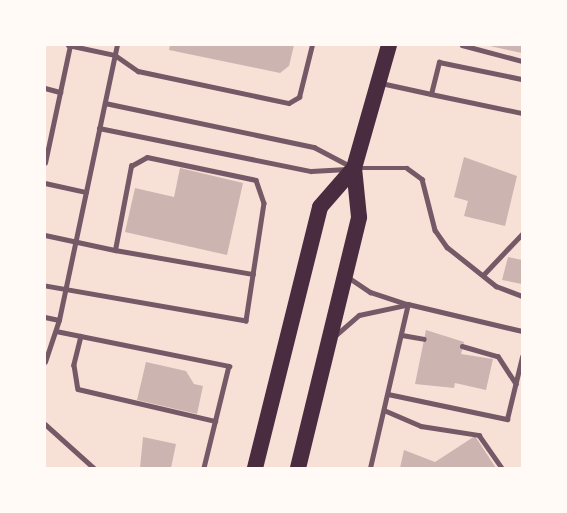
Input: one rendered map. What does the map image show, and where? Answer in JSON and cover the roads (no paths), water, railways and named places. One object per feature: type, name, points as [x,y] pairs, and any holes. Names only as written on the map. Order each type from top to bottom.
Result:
[{"type":"highway","points":[[298,468],[332,339],[359,217],[354,168],[389,45]]},
{"type":"highway","points":[[255,468],[320,207],[354,168]]},
{"type":"lane","points":[[45,164],[48,135],[60,92],[69,45],[115,55],[138,71],[289,103],[299,97],[312,45]]},
{"type":"lane","points":[[45,363],[66,290],[117,45]]},
{"type":"lane","points":[[462,45],[522,61]]},
{"type":"lane","points":[[431,94],[439,62],[522,79]]},
{"type":"lane","points":[[379,82],[522,113]]},
{"type":"lane","points":[[45,88],[60,92]]},
{"type":"lane","points":[[105,103],[315,147],[354,168]]},
{"type":"lane","points":[[99,128],[311,171],[407,168],[422,178],[435,230],[447,247],[484,274],[496,286],[522,296]]},
{"type":"lane","points":[[45,286],[246,321],[264,203],[256,180],[147,157],[130,166],[115,250]]},
{"type":"lane","points":[[45,183],[86,192]]},
{"type":"lane","points":[[484,274],[522,234]]},
{"type":"lane","points":[[45,235],[115,250],[253,274]]},
{"type":"lane","points":[[347,276],[370,292],[408,304],[522,331]]},
{"type":"lane","points":[[370,468],[408,304]]},
{"type":"lane","points":[[332,339],[359,315],[408,304]]},
{"type":"lane","points":[[45,317],[59,320]]},
{"type":"lane","points":[[56,331],[229,366],[204,468]]},
{"type":"lane","points":[[402,334],[424,339]]},
{"type":"lane","points":[[81,336],[74,365],[78,389],[215,421]]},
{"type":"lane","points":[[462,346],[498,356],[516,384]]},
{"type":"lane","points":[[388,394],[507,419],[522,357]]},
{"type":"lane","points":[[384,410],[421,426],[478,435],[502,468]]},
{"type":"lane","points":[[45,424],[94,468]]}]
